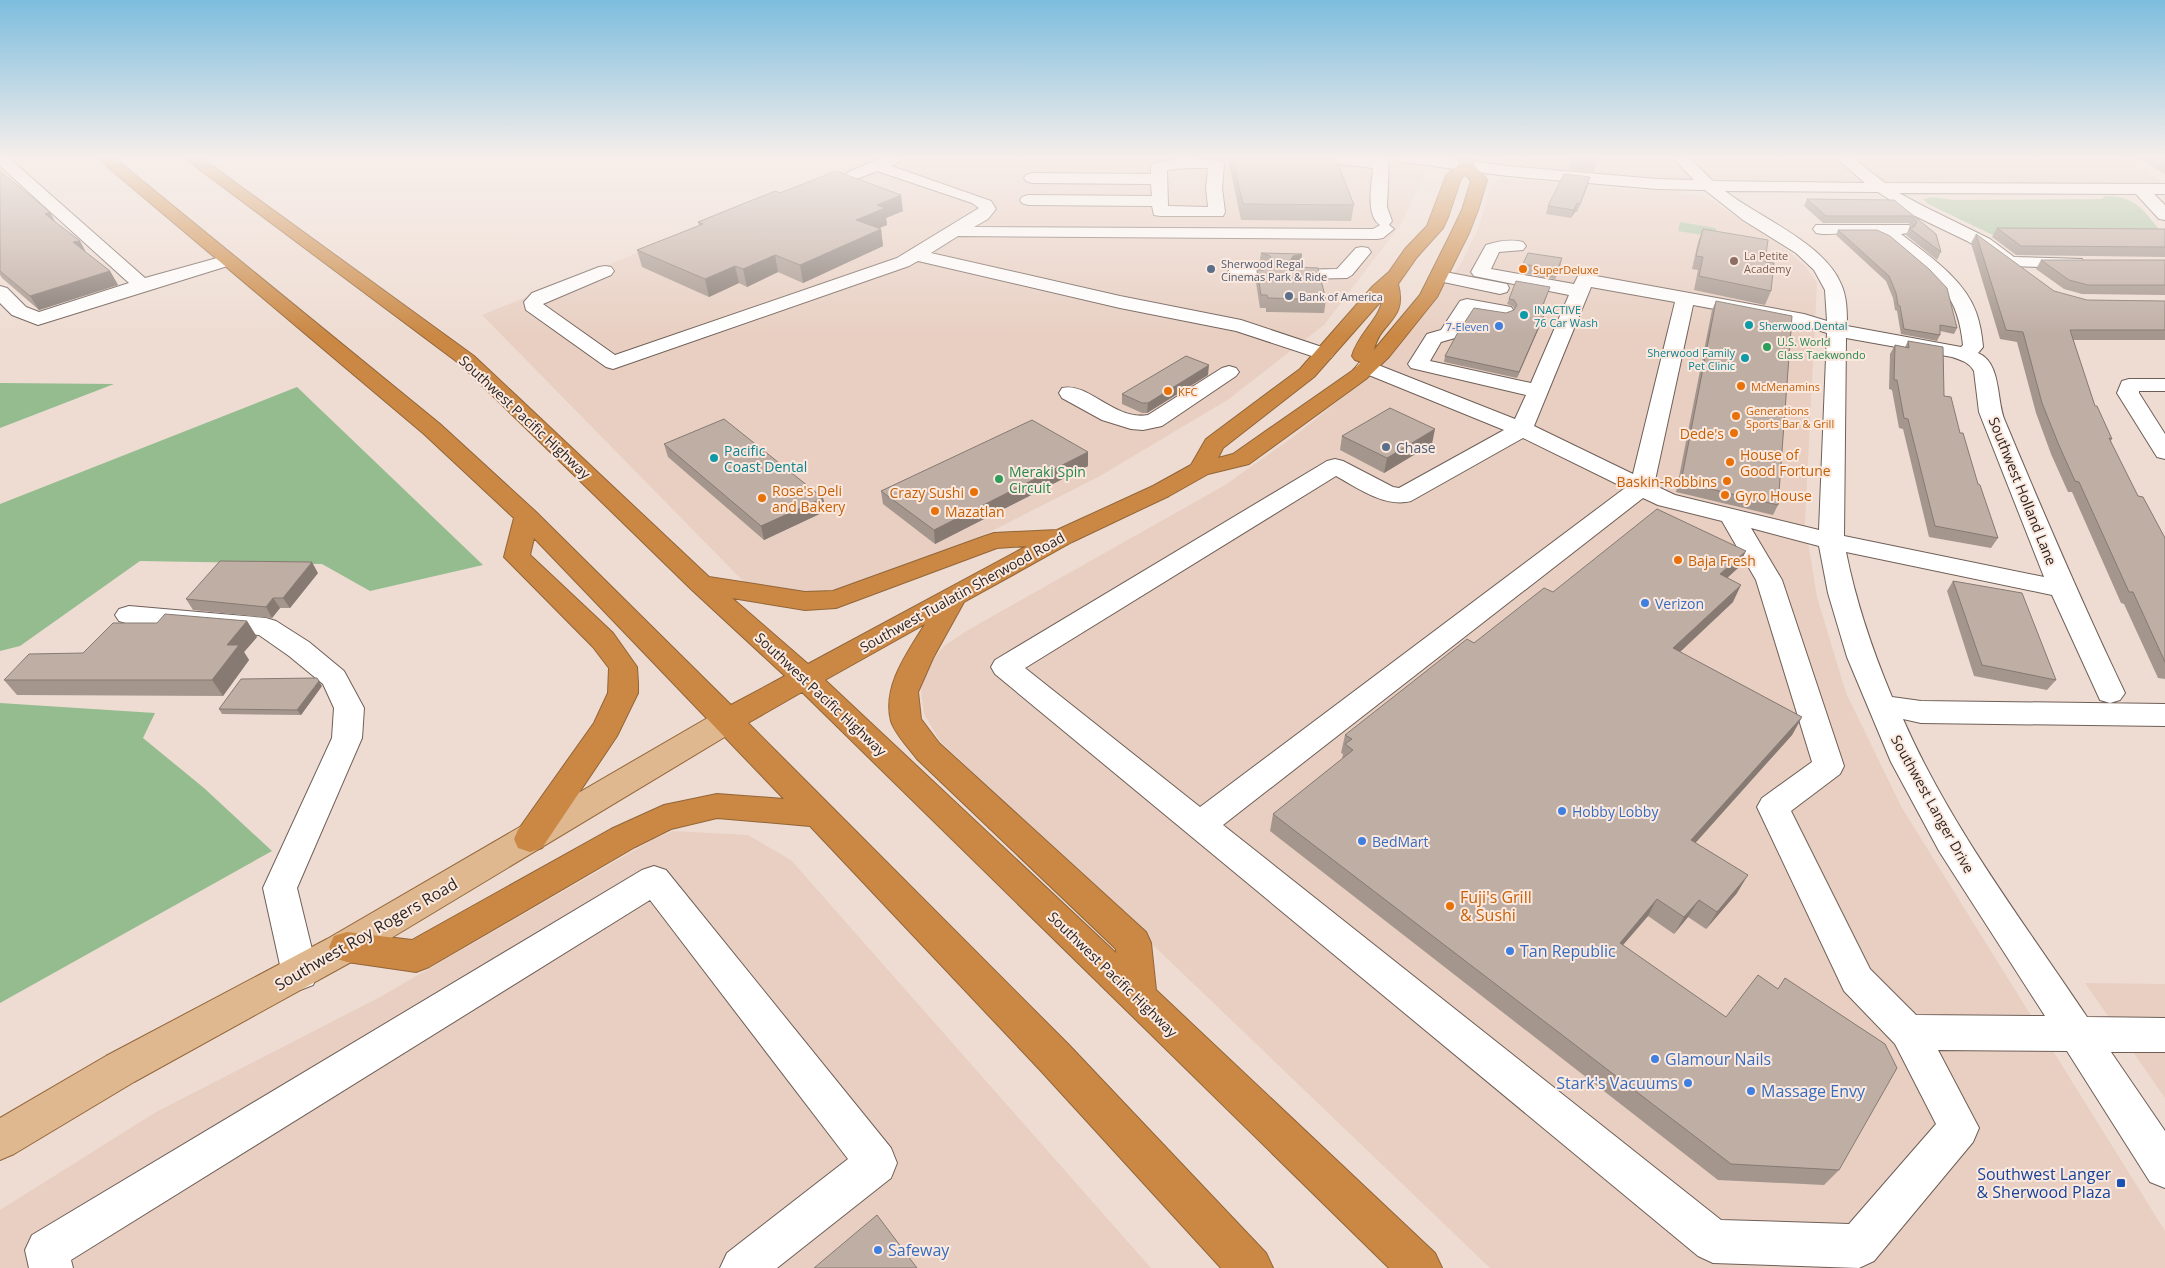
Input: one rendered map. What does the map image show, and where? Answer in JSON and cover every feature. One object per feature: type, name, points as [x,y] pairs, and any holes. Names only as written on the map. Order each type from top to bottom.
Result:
[{"type":"highway","points":[[175,216],[432,429],[527,517],[1055,1058],[1251,1268]]},
{"type":"highway","name":"Southwest Pacific Highway","points":[[271,216],[467,360],[701,584],[805,678],[1420,1268]]},
{"type":"highway","points":[[1200,469],[1214,444],[1307,373],[1434,228],[1440,216]]},
{"type":"highway","name":"Southwest Tualatin Sherwood Road","points":[[727,721],[1063,537],[1161,491],[1200,469],[1241,459],[1366,367],[1382,353],[1428,297],[1440,276],[1467,216]]},
{"type":"highway","points":[[1366,367],[1362,356],[1363,345],[1390,308],[1393,295],[1388,282]]},
{"type":"highway","points":[[527,517],[517,557],[603,640],[623,667],[624,683],[623,693],[606,728],[530,839]]},
{"type":"highway","points":[[701,584],[805,601],[836,598],[994,542],[1063,537]]},
{"type":"highway","points":[[954,597],[920,658],[904,692],[906,721],[928,751],[1133,943],[1138,998]]},
{"type":"highway","points":[[346,946],[416,956],[623,838],[664,818],[718,806],[817,814]]},
{"type":"main road","name":"Southwest Roy Rogers Road","points":[[0,1140],[120,1069],[300,974],[727,721]]},
{"type":"street","points":[[65,216],[142,286]]},
{"type":"street","points":[[605,271],[539,297],[533,302],[533,306],[613,363],[903,262],[980,216]]},
{"type":"street","points":[[1022,233],[1025,216]]},
{"type":"street","points":[[955,231],[1022,233],[1377,234],[1384,225],[1381,216]]},
{"type":"street","name":"Southwest Langer Drive","points":[[1749,216],[1801,248],[1822,267],[1833,284],[1836,294],[1831,541],[1841,593],[1850,624],[1880,705],[1906,762],[1951,842],[2076,1034],[2165,1166]]},
{"type":"street","points":[[1933,216],[1976,237],[2033,278]]},
{"type":"street","points":[[1822,229],[1923,229],[1952,225]]},
{"type":"street","points":[[1731,516],[1769,580],[1828,766],[1773,807],[1856,980],[1908,1032],[1959,1128],[1859,1246],[1713,1242],[1005,667],[1335,466],[1386,493],[1404,496],[1522,429],[1538,391],[1559,322],[1577,297],[1585,280],[1804,320],[1836,330],[1965,354],[1973,347],[1970,323],[1962,303],[1951,287],[1931,268],[1885,230]]},
{"type":"street","points":[[1516,246],[1492,248],[1480,272],[1577,297]]},
{"type":"street","points":[[1299,274],[1341,274],[1346,271],[1362,252]]},
{"type":"street","points":[[916,255],[1120,302],[1241,326],[1324,354]]},
{"type":"street","points":[[0,292],[19,311],[38,319],[228,260]]},
{"type":"street","points":[[2012,262],[2088,263]]},
{"type":"street","points":[[1236,273],[1261,274]]},
{"type":"street","points":[[1440,276],[1577,297]]},
{"type":"street","points":[[1200,826],[1642,487],[1685,298]]},
{"type":"street","points":[[1504,312],[1467,305],[1448,334],[1434,338],[1418,364],[1538,391]]},
{"type":"street","name":"Southwest Holland Lane","points":[[1965,354],[1980,363],[1984,371],[1990,412],[2062,589],[2110,693]]},
{"type":"street","name":"Southwest Holland Lane","points":[[1366,367],[1522,429],[1668,500],[1831,541],[2062,589]]},
{"type":"street","points":[[1070,393],[1125,423],[1143,424],[1154,421],[1229,372]]},
{"type":"street","points":[[2165,385],[2129,385],[2128,393],[2165,452]]},
{"type":"street","points":[[129,615],[266,627],[299,649],[334,678],[349,708],[347,738],[280,888],[300,974]]},
{"type":"street","points":[[1880,705],[1921,712],[2165,715]]},
{"type":"street","points":[[51,1268],[47,1250],[654,880],[876,1162],[742,1268]]},
{"type":"street","points":[[1908,1032],[2165,1035]]},
{"type":"shaded area","points":[[729,216],[1405,216],[1402,223],[1324,325],[1229,399],[1100,476],[855,601],[828,606],[745,583],[482,315]]},
{"type":"shaded area","points":[[1482,216],[1736,216],[1787,250],[1806,267],[1817,283],[1805,523],[1817,597],[1846,693],[1902,808],[2165,1231],[2165,1268],[1490,1268],[940,741],[924,714],[921,690],[926,668],[944,646],[968,630],[1225,485],[1293,437],[1352,390],[1402,340],[1461,264],[1479,227]]},
{"type":"shaded area","points":[[673,831],[748,835],[791,860],[1151,1268],[0,1268],[0,1210],[156,1112],[380,997],[654,839]]},
{"type":"shaded area","points":[[2085,983],[2165,984],[2165,1098]]},
{"type":"green space","points":[[1953,216],[2149,216],[2165,236],[1997,237]]},
{"type":"green space","points":[[1680,222],[1716,228],[1715,237],[1678,231]]},
{"type":"green space","points":[[0,383],[114,384],[0,428]]},
{"type":"green space","points":[[297,387],[483,565],[370,591],[322,564],[140,561],[20,646],[0,651],[0,504]]},
{"type":"green space","points":[[0,703],[155,713],[143,738],[204,788],[272,851],[0,1003]]},
{"type":"building","points":[[0,216],[48,216],[80,241],[73,242],[110,271],[30,296],[0,271]]},
{"type":"building","points":[[712,216],[865,216],[856,220],[881,229],[800,265],[775,255],[743,269],[735,266],[705,279],[637,250],[703,224],[698,222]]},
{"type":"building","points":[[1912,216],[1936,234],[1941,252],[1909,228],[1914,227],[1917,222]]},
{"type":"building","points":[[1997,228],[2165,229],[2165,247],[2021,246]]},
{"type":"building","points":[[1703,229],[1768,240],[1765,262],[1774,263],[1771,291],[1699,276],[1703,257],[1696,256]]},
{"type":"building","points":[[1838,230],[1877,230],[1890,236],[1929,269],[1947,288],[1957,328],[1940,325],[1940,335],[1904,329],[1900,306],[1898,305],[1896,293],[1889,276]]},
{"type":"building","points":[[1976,234],[2054,291],[2087,300],[2165,301],[2165,330],[2070,330],[2095,406],[2097,406],[2112,439],[2109,438],[2138,496],[2143,497],[2165,538],[2165,662],[2133,592],[2129,592],[2079,482],[2075,481],[2058,443],[2042,403],[2023,332],[2006,330]]},
{"type":"building","name":"Bank of America","points":[[1261,253],[1302,254],[1293,256],[1290,261],[1294,267],[1318,268],[1326,300],[1268,298],[1267,295],[1261,295],[1257,270],[1264,270],[1263,267],[1270,266],[1273,261],[1270,256]]},
{"type":"building","points":[[1528,253],[1562,258],[1557,270],[1523,264]]},
{"type":"building","points":[[2041,260],[2165,260],[2165,285],[2088,285],[2069,280]]},
{"type":"building","points":[[1516,281],[1550,287],[1542,307],[1547,308],[1519,372],[1445,356],[1474,308],[1506,313],[1514,310],[1517,305],[1514,300],[1509,299]]},
{"type":"building","points":[[1716,301],[1792,316],[1778,505],[1681,482]]},
{"type":"building","points":[[1908,341],[1943,347],[1944,396],[1951,397],[1960,433],[1963,433],[1978,484],[1980,485],[1998,538],[1935,526],[1908,419],[1904,418],[1897,380],[1894,380],[1895,345],[1909,348]]},
{"type":"building","points":[[1186,356],[1209,365],[1148,403],[1142,403],[1122,394]]},
{"type":"building","points":[[1390,408],[1435,429],[1387,458],[1342,436]]},
{"type":"building","points":[[724,419],[823,498],[761,526],[664,444]]},
{"type":"building","points":[[1032,420],[1088,452],[934,530],[881,491]]},
{"type":"building","points":[[1657,509],[1746,551],[1720,574],[1741,585],[1673,648],[1802,717],[1691,840],[1748,875],[1717,912],[1699,900],[1684,917],[1657,899],[1620,943],[1726,1017],[1758,975],[1778,989],[1785,978],[1885,1044],[1897,1068],[1839,1170],[1731,1164],[1273,814],[1353,750],[1345,744],[1352,739],[1345,735],[1467,639],[1474,643],[1544,588],[1553,592]]},
{"type":"building","points":[[220,561],[312,562],[283,598],[273,598],[266,607],[186,599]]},
{"type":"building","points":[[1953,581],[2022,593],[2056,680],[1982,665]]},
{"type":"building","points":[[165,614],[247,621],[227,645],[239,645],[212,680],[4,680],[29,654],[83,653],[113,623],[157,623]]},
{"type":"building","points":[[317,678],[319,681],[297,710],[219,709],[241,679]]},
{"type":"building","points":[[877,1215],[917,1268],[814,1268]]},
{"type":"place","name":"La Petite Academy","points":[[1734,261]]},
{"type":"place","name":"Sherwood Regal Cinemas Park & Ride","points":[[1211,269]]},
{"type":"place","name":"SuperDeluxe","points":[[1523,269]]},
{"type":"place","name":"Bank of America","points":[[1289,296]]},
{"type":"place","name":"INACTIVE 76 Car Wash","points":[[1524,315]]},
{"type":"place","name":"Sherwood Dental","points":[[1749,325]]},
{"type":"place","name":"7-Eleven","points":[[1499,326]]},
{"type":"place","name":"U.S. World Class Taekwondo","points":[[1767,347]]},
{"type":"place","name":"Sherwood Family Pet Clinic","points":[[1745,358]]},
{"type":"place","name":"McMenamins","points":[[1741,386]]},
{"type":"place","name":"KFC","points":[[1168,391]]},
{"type":"place","name":"Generations Sports Bar & Grill","points":[[1736,416]]},
{"type":"place","name":"Dede's","points":[[1734,433]]},
{"type":"place","name":"Chase","points":[[1386,447]]},
{"type":"place","name":"Pacific Coast Dental","points":[[714,458]]},
{"type":"place","name":"House of Good Fortune","points":[[1730,462]]},
{"type":"place","name":"Meraki Spin Circuit","points":[[999,479]]},
{"type":"place","name":"Baskin-Robbins","points":[[1727,481]]},
{"type":"place","name":"Crazy Sushi","points":[[974,492]]},
{"type":"place","name":"Gyro House","points":[[1725,495]]},
{"type":"place","name":"Rose's Deli and Bakery","points":[[762,498]]},
{"type":"place","name":"Mazatlan","points":[[935,511]]},
{"type":"place","name":"Baja Fresh","points":[[1678,560]]},
{"type":"place","name":"Verizon","points":[[1645,603]]},
{"type":"place","name":"Hobby Lobby","points":[[1562,811]]},
{"type":"place","name":"BedMart","points":[[1362,841]]},
{"type":"place","name":"Fuji's Grill & Sushi","points":[[1450,906]]},
{"type":"place","name":"Tan Republic","points":[[1510,951]]},
{"type":"place","name":"Glamour Nails","points":[[1655,1059]]},
{"type":"place","name":"Stark's Vacuums","points":[[1688,1083]]},
{"type":"place","name":"Massage Envy","points":[[1751,1091]]},
{"type":"place","name":"Southwest Langer & Sherwood Plaza","points":[[2121,1183]]},
{"type":"place","name":"Safeway","points":[[878,1250]]}]
